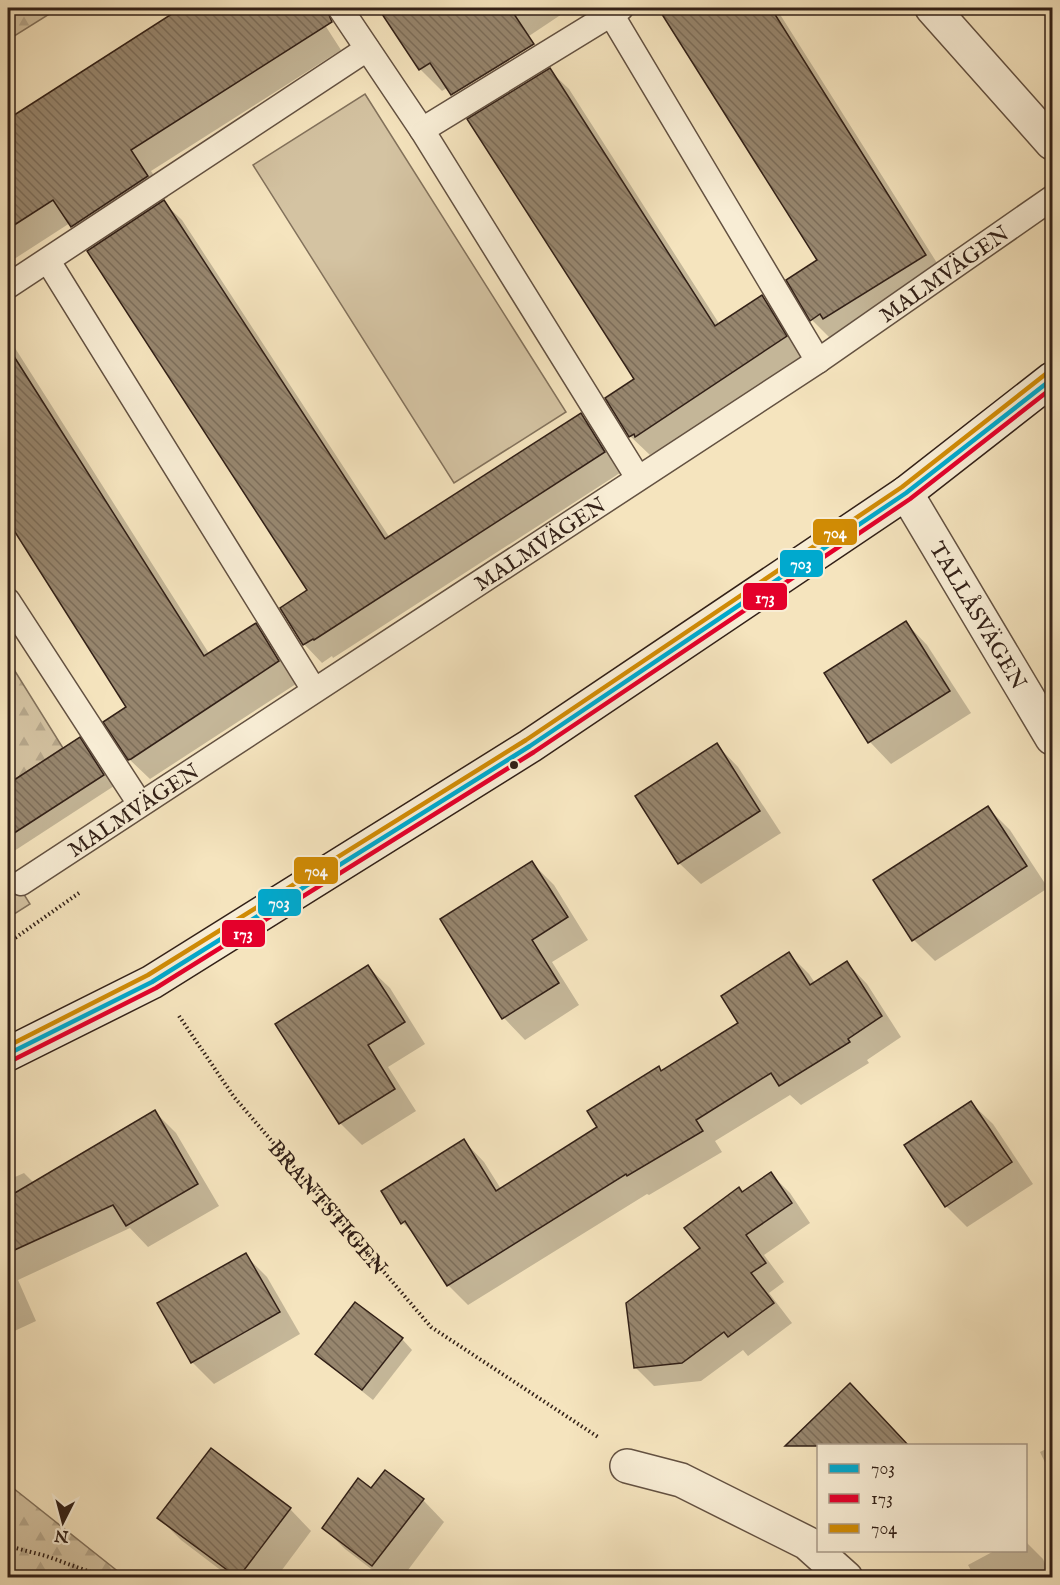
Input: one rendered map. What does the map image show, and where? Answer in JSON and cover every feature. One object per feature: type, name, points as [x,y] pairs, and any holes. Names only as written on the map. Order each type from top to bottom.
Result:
[{"type":"street","points":[[932,8],[1053,143]]},
{"type":"street","points":[[8,1054],[152,982],[530,746],[906,493],[1053,379]]},
{"type":"street","name":"TALLÅSVÄGEN","points":[[906,493],[1053,738]]},
{"type":"street","points":[[627,1466],[681,1480],[807,1543],[846,1578]]},
{"type":"lane","points":[[340,8],[422,130],[638,478]]},
{"type":"lane","points":[[422,130],[616,11],[818,361]]},
{"type":"lane","points":[[8,286],[367,49]]},
{"type":"lane","name":"MALMVÄGEN","points":[[21,882],[818,361],[1053,198]]},
{"type":"lane","points":[[48,261],[314,690]]},
{"type":"lane","points":[[8,601],[140,804]]},
{"type":"path","name":"BRANTSTIGEN","points":[[152,982],[167,998],[234,1097],[431,1327],[569,1418]]},
{"type":"path","points":[[8,1546],[46,1556],[106,1578]]},
{"type":"green space","points":[[8,8],[59,8],[8,40]]},
{"type":"green space","points":[[365,94],[566,412],[454,483],[253,165]]},
{"type":"green space","points":[[8,660],[63,748],[8,784]]},
{"type":"green space","points":[[8,869],[30,904],[8,918]]},
{"type":"green space","points":[[8,1484],[125,1577],[8,1577]]},
{"type":"building","points":[[181,8],[326,8],[332,22],[131,150],[148,176],[71,227],[53,200],[8,229],[8,119]]},
{"type":"building","points":[[378,8],[510,8],[534,44],[451,95],[430,63],[419,70]]},
{"type":"building","points":[[658,8],[771,8],[926,255],[823,319],[820,314],[810,321],[786,280],[817,260]]},
{"type":"building","points":[[550,68],[715,326],[762,295],[787,336],[635,437],[634,434],[629,437],[605,398],[634,379],[467,119]]},
{"type":"building","points":[[164,200],[385,539],[581,413],[605,452],[303,645],[280,608],[307,590],[87,251]]},
{"type":"building","points":[[8,347],[204,656],[256,623],[279,661],[128,760],[103,722],[126,707],[8,521]]},
{"type":"building","points":[[906,621],[950,691],[868,743],[824,673]]},
{"type":"building","points":[[80,737],[104,775],[8,837],[8,784]]},
{"type":"building","points":[[717,743],[760,811],[678,864],[635,796]]},
{"type":"building","points":[[988,806],[1027,866],[912,941],[873,880]]},
{"type":"building","points":[[532,861],[568,917],[532,940],[559,983],[502,1019],[440,919]]},
{"type":"building","points":[[789,952],[810,985],[847,961],[882,1016],[848,1039],[850,1042],[779,1086],[771,1073],[696,1120],[703,1131],[627,1176],[626,1174],[447,1286],[405,1221],[401,1224],[381,1191],[464,1139],[496,1191],[597,1127],[587,1111],[659,1066],[661,1071],[738,1023],[721,996]]},
{"type":"building","points":[[368,965],[405,1022],[368,1045],[395,1089],[339,1124],[275,1024]]},
{"type":"building","points":[[971,1101],[1012,1162],[945,1207],[904,1145]]},
{"type":"building","points":[[155,1110],[198,1184],[126,1226],[113,1205],[8,1253],[8,1197]]},
{"type":"building","points":[[771,1172],[792,1203],[746,1235],[766,1263],[751,1273],[774,1303],[728,1337],[724,1332],[682,1363],[634,1368],[626,1303],[700,1248],[684,1228],[739,1187],[742,1192]]},
{"type":"building","points":[[246,1253],[280,1312],[191,1363],[157,1303]]},
{"type":"building","points":[[355,1302],[403,1338],[362,1390],[315,1354]]},
{"type":"building","points":[[850,1383],[907,1444],[817,1444],[817,1446],[785,1446]]},
{"type":"building","points":[[211,1448],[291,1508],[238,1578],[157,1518]]},
{"type":"building","points":[[385,1470],[424,1499],[372,1566],[322,1528],[358,1478],[371,1488]]},
{"type":"transit line","name":"704","points":[[8,1046],[148,975],[526,740],[902,487],[1047,373]]},
{"type":"transit line","name":"703","points":[[8,1054],[152,982],[530,746],[906,493],[1052,379]]},
{"type":"transit line","name":"173","points":[[11,1061],[156,988],[534,752],[910,499],[1052,388]]}]
